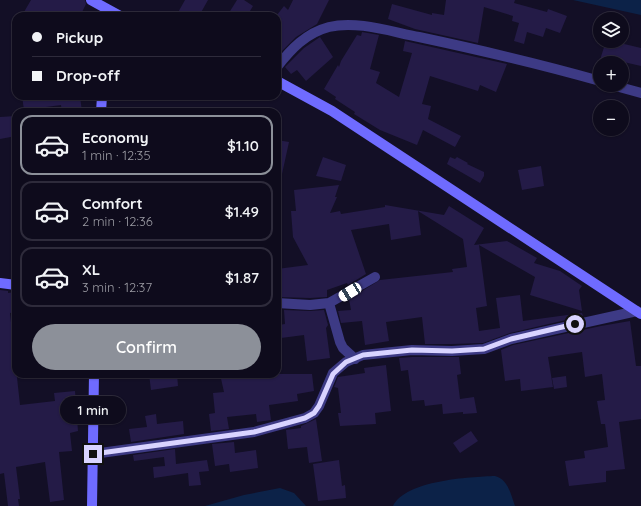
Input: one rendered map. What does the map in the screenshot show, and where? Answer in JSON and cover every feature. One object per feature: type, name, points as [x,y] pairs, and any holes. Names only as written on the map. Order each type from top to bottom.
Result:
[{"type":"street","points":[[92,0],[113,12]]},
{"type":"street","points":[[281,62],[292,49],[315,32],[331,27],[356,26],[497,54],[593,79]]},
{"type":"street","points":[[281,83],[332,112],[639,312]]},
{"type":"street","points":[[629,90],[641,93]]},
{"type":"street","points":[[281,303],[310,305],[329,303],[375,277]]},
{"type":"street","points":[[0,283],[12,284]]},
{"type":"street","points":[[329,303],[340,342],[343,348],[355,358]]},
{"type":"street","points":[[96,454],[254,432],[305,418],[314,413],[319,406],[333,374],[346,362],[363,355],[392,351],[452,351],[484,349],[511,339],[639,312]]},
{"type":"street","points":[[92,506],[96,454],[94,378]]},
{"type":"water","points":[[573,0],[641,0],[641,15]]},
{"type":"water","points":[[495,476],[503,480],[506,484],[515,506],[393,506],[400,497],[411,490],[424,485],[470,477]]},
{"type":"water","points":[[280,488],[294,493],[306,506],[205,506],[244,495]]},
{"type":"building","points":[[31,0],[85,0],[86,4],[82,12],[24,12]]},
{"type":"building","points":[[185,0],[208,0],[201,12],[178,12]]},
{"type":"building","points":[[237,0],[244,0],[253,6],[249,12],[230,12]]},
{"type":"building","points":[[293,0],[329,0],[317,24],[296,37],[281,52],[281,12],[279,12],[284,6],[288,10]]},
{"type":"building","points":[[446,0],[515,0],[514,3],[547,12],[548,9],[567,16],[560,33],[546,28],[543,37],[527,32],[524,44],[514,41],[519,23],[512,21],[513,16],[484,7],[478,43],[415,29],[388,19],[392,4],[432,15],[432,13],[444,15]]},
{"type":"building","points":[[362,32],[379,35],[370,69],[380,72],[376,83],[399,97],[412,53],[403,51],[405,41],[507,64],[496,92],[480,85],[478,91],[430,76],[422,104],[431,106],[428,119],[461,136],[455,147],[423,130],[417,145],[380,130],[354,114],[355,112],[335,99],[336,97],[324,89],[338,65],[339,67],[357,35],[361,36]]},
{"type":"building","points":[[320,37],[333,57],[306,81],[297,70],[291,74],[285,67],[304,48]]},
{"type":"building","points":[[629,45],[641,48],[641,66],[629,63],[629,56],[601,56],[604,48],[629,48]]},
{"type":"building","points":[[23,100],[80,100],[82,108],[61,108],[61,105],[39,108],[24,108]]},
{"type":"building","points":[[12,116],[12,137],[0,139],[0,117]]},
{"type":"building","points":[[281,141],[289,142],[281,174]]},
{"type":"building","points":[[323,157],[346,165],[341,181],[316,176]]},
{"type":"building","points":[[450,157],[455,159],[457,157],[468,163],[467,164],[484,172],[484,176],[480,183],[447,164]]},
{"type":"building","points":[[541,166],[544,186],[522,190],[518,170]]},
{"type":"building","points":[[339,185],[335,197],[337,197],[330,213],[340,211],[341,214],[385,207],[385,205],[444,215],[449,206],[484,228],[474,245],[507,241],[537,258],[534,263],[560,271],[582,286],[579,290],[582,311],[530,295],[535,277],[479,245],[487,306],[476,308],[479,331],[500,328],[496,298],[520,295],[523,321],[582,313],[583,316],[510,333],[483,343],[452,344],[425,344],[422,317],[386,322],[389,341],[365,345],[362,321],[341,323],[338,311],[351,310],[349,299],[380,280],[453,272],[452,269],[467,267],[463,239],[418,211],[421,235],[391,240],[389,224],[351,230],[366,274],[348,285],[347,283],[327,290],[327,297],[281,297],[281,268],[308,265],[293,237],[291,211],[296,211],[294,190]]},
{"type":"building","points":[[0,290],[8,291],[8,293],[12,292],[12,313],[10,313],[12,331],[12,378],[17,378],[20,405],[55,401],[54,393],[75,391],[78,431],[70,433],[72,451],[59,452],[64,500],[50,502],[45,462],[16,467],[20,499],[18,499],[19,506],[8,506],[4,473],[0,474]]},
{"type":"building","points":[[284,310],[324,310],[328,325],[326,328],[330,358],[307,361],[304,335],[281,338],[281,325],[285,324]]},
{"type":"building","points":[[630,321],[636,366],[641,366],[641,419],[619,422],[625,469],[606,471],[606,482],[569,486],[565,461],[585,458],[584,451],[608,447],[605,424],[601,424],[597,401],[605,400],[602,374],[585,377],[582,352],[548,357],[553,387],[521,391],[520,379],[505,381],[501,350],[513,345]]},
{"type":"building","points":[[459,357],[461,374],[457,375],[460,399],[474,397],[477,413],[463,414],[463,412],[443,414],[442,404],[425,406],[424,400],[412,401],[408,370],[401,371],[399,358]]},
{"type":"building","points":[[386,365],[391,411],[375,413],[376,424],[340,426],[338,413],[341,413],[338,388],[334,387],[338,377],[365,373],[364,368]]},
{"type":"building","points":[[281,374],[312,374],[314,391],[297,394],[298,401],[269,405],[271,420],[257,422],[256,414],[227,417],[229,429],[211,431],[209,414],[215,413],[213,393],[224,392],[221,378],[281,378]]},
{"type":"building","points":[[566,376],[567,387],[554,389],[552,378]]},
{"type":"building","points":[[150,378],[177,378],[178,386],[151,390]]},
{"type":"building","points":[[156,414],[157,424],[183,421],[184,434],[131,442],[129,429],[147,427],[145,416]]},
{"type":"building","points":[[316,419],[322,461],[309,463],[307,447],[288,449],[286,430],[301,428],[301,426]]},
{"type":"building","points":[[471,431],[478,441],[460,453],[453,443]]},
{"type":"building","points":[[234,442],[235,453],[256,450],[258,468],[230,472],[229,464],[215,466],[212,444]]},
{"type":"building","points":[[175,449],[176,464],[207,460],[209,471],[199,472],[201,485],[189,486],[188,473],[154,478],[153,467],[165,466],[164,457],[134,461],[133,455]]},
{"type":"building","points":[[339,460],[342,486],[345,485],[346,498],[318,501],[313,464]]},
{"type":"route","points":[[93,454],[254,432],[305,418],[314,413],[319,406],[333,374],[346,362],[363,355],[412,350],[452,351],[484,349],[511,339],[575,324]]}]
